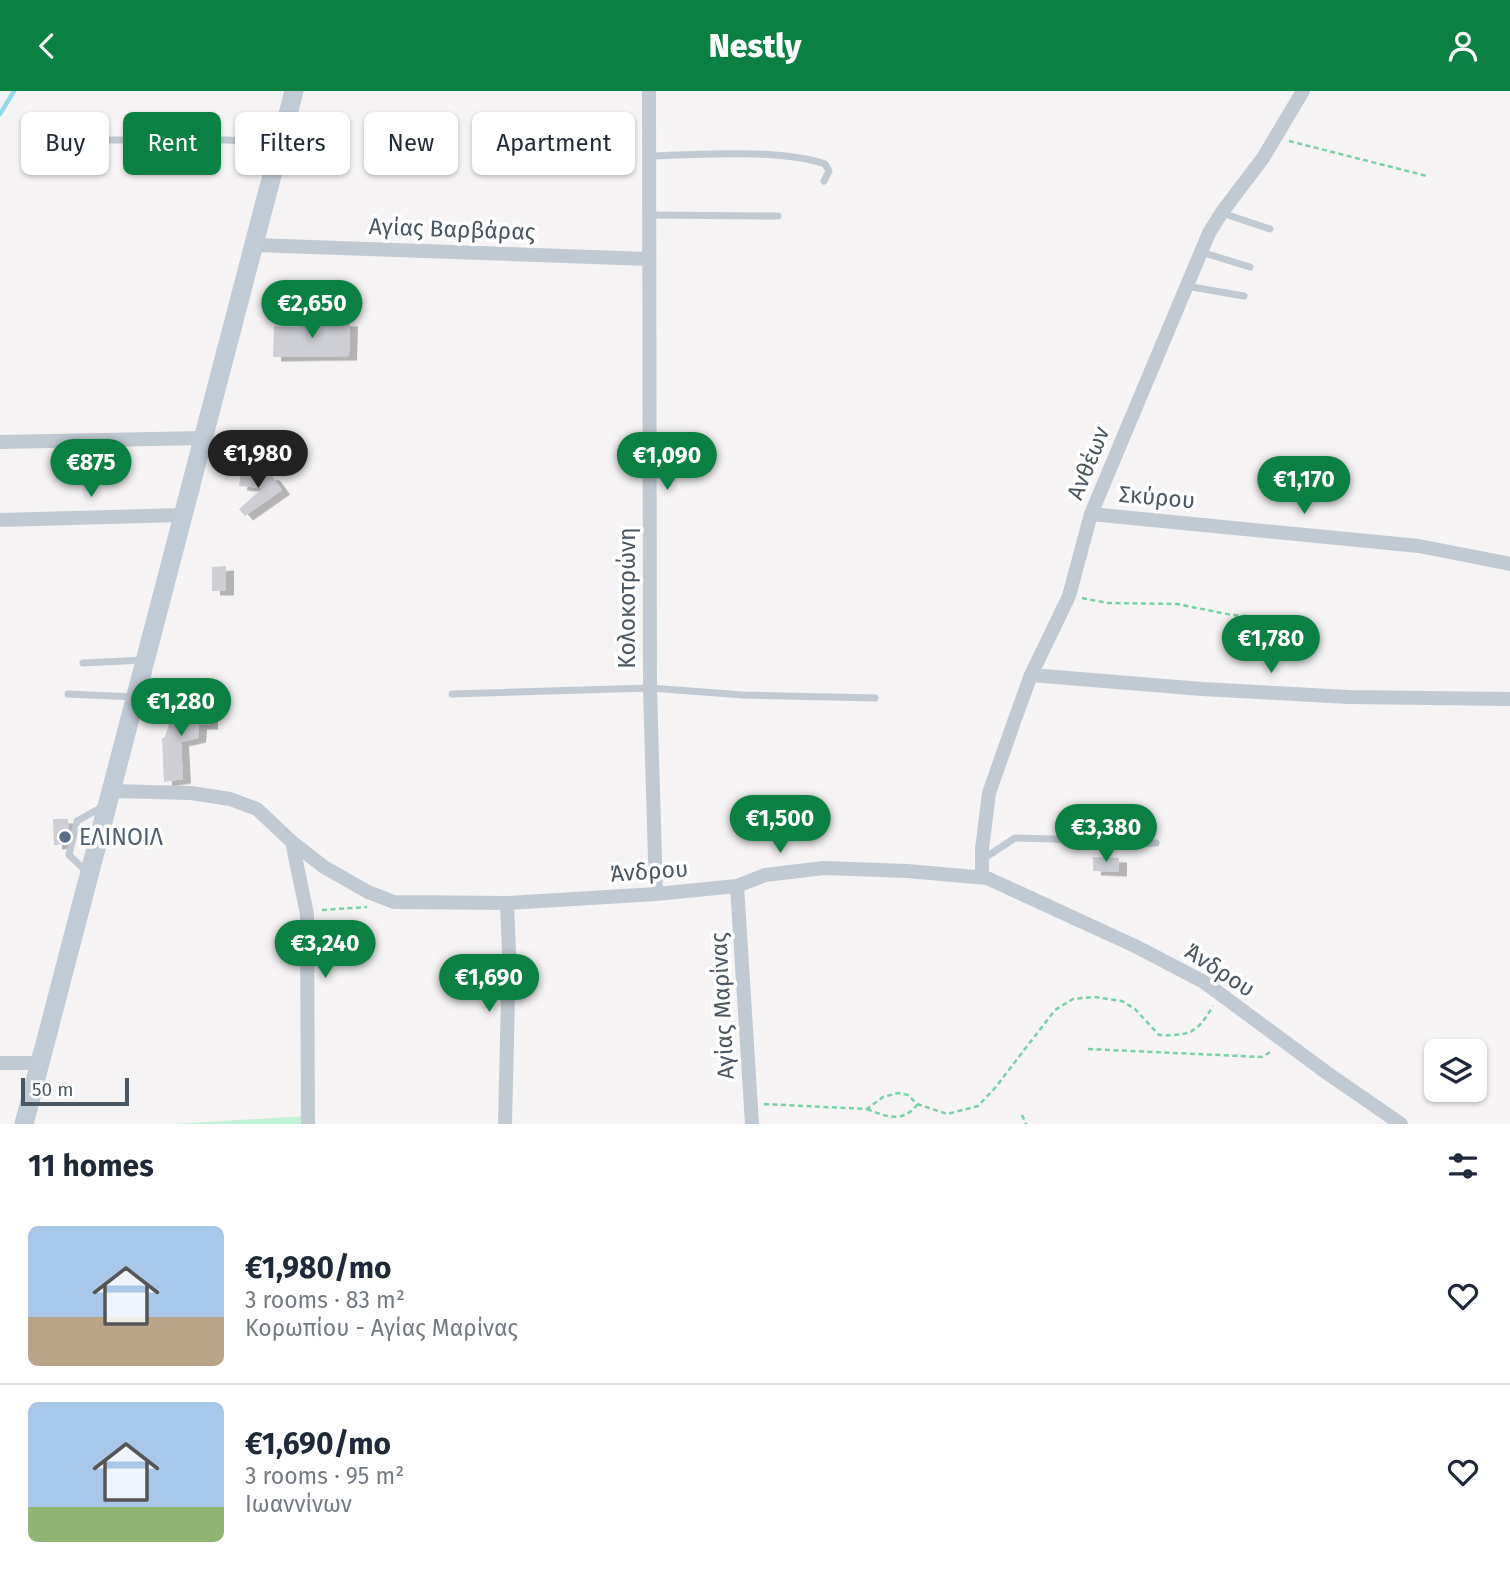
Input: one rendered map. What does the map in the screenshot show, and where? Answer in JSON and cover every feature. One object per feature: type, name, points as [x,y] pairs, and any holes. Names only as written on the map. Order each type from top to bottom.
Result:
[{"type":"main road","points":[[288,112],[294,91]]},
{"type":"main road","points":[[24,1124],[272,175]]},
{"type":"street","name":"Κολοκοτρώνη","points":[[649,91],[650,688],[656,894]]},
{"type":"street","name":"Ανθέων","points":[[982,877],[982,849],[989,793],[1031,675],[1069,596],[1091,514],[1200,251],[1222,212],[1263,158],[1303,91]]},
{"type":"street","name":"Αγίας Βαρβάρας","points":[[254,244],[649,259]]},
{"type":"street","points":[[0,442],[203,438]]},
{"type":"street","name":"Σκύρου","points":[[1091,514],[1419,546],[1510,564]]},
{"type":"street","points":[[0,520],[183,515]]},
{"type":"street","points":[[1031,675],[1202,689],[1349,697],[1510,699]]},
{"type":"street","name":"Άνδρου","points":[[110,797],[191,793],[230,799],[257,809],[324,867],[368,892],[394,902],[507,903],[656,894],[737,886],[765,875],[824,868],[982,877],[997,881],[1135,946],[1204,982],[1401,1124]]},
{"type":"street","points":[[292,842],[307,914],[308,1124]]},
{"type":"street","name":"Αγίας Μαρίνας","points":[[737,886],[752,1124]]},
{"type":"street","points":[[505,1124],[509,953],[507,903]]},
{"type":"street","points":[[0,1063],[40,1063]]},
{"type":"lane","points":[[109,139],[235,141]]},
{"type":"lane","points":[[649,156],[764,155],[816,160],[825,164],[829,171],[824,181]]},
{"type":"lane","points":[[1222,212],[1270,229]]},
{"type":"lane","points":[[649,215],[778,216]]},
{"type":"lane","points":[[1200,251],[1251,267]]},
{"type":"lane","points":[[1185,286],[1244,296]]},
{"type":"lane","points":[[83,663],[145,660]]},
{"type":"lane","points":[[452,694],[650,688],[743,695],[875,698]]},
{"type":"lane","points":[[68,694],[136,697]]},
{"type":"lane","points":[[983,859],[1015,838],[1113,845],[1156,843]]},
{"type":"path","points":[[1275,137],[1427,176]]},
{"type":"path","points":[[1069,596],[1107,603],[1177,604],[1232,615],[1288,619]]},
{"type":"path","points":[[307,914],[322,910],[368,907]]},
{"type":"path","points":[[867,1109],[883,1097],[898,1093],[908,1095],[917,1104],[947,1114],[978,1106],[1055,1010],[1073,999],[1094,997],[1122,1001],[1135,1009],[1159,1035],[1180,1035],[1201,1026],[1220,994]]},
{"type":"path","points":[[1088,1049],[1262,1057],[1284,1042]]},
{"type":"path","points":[[750,1103],[867,1109],[885,1118],[895,1118],[911,1112],[917,1104]]},
{"type":"path","points":[[1022,1115],[1026,1124]]},
{"type":"green space","points":[[307,1116],[307,1124],[175,1124]]},
{"type":"building","points":[[298,321],[350,322],[349,356],[273,357],[274,326],[298,327]]},
{"type":"building","points":[[241,473],[272,476],[282,490],[245,516],[239,509],[263,488],[239,486]]},
{"type":"building","points":[[226,566],[226,591],[212,591],[212,567]]},
{"type":"building","points":[[174,708],[210,708],[210,725],[199,725],[198,738],[181,742],[183,779],[164,782],[162,738],[165,737]]},
{"type":"building","points":[[53,819],[68,819],[69,830],[65,844],[54,845]]},
{"type":"building","points":[[1093,857],[1119,858],[1119,872],[1093,871]]},
{"type":"waterway","points":[[0,114],[14,91]]},
{"type":"place","name":"ΕΛΙΝΟΙΛ","points":[[65,837]]}]
